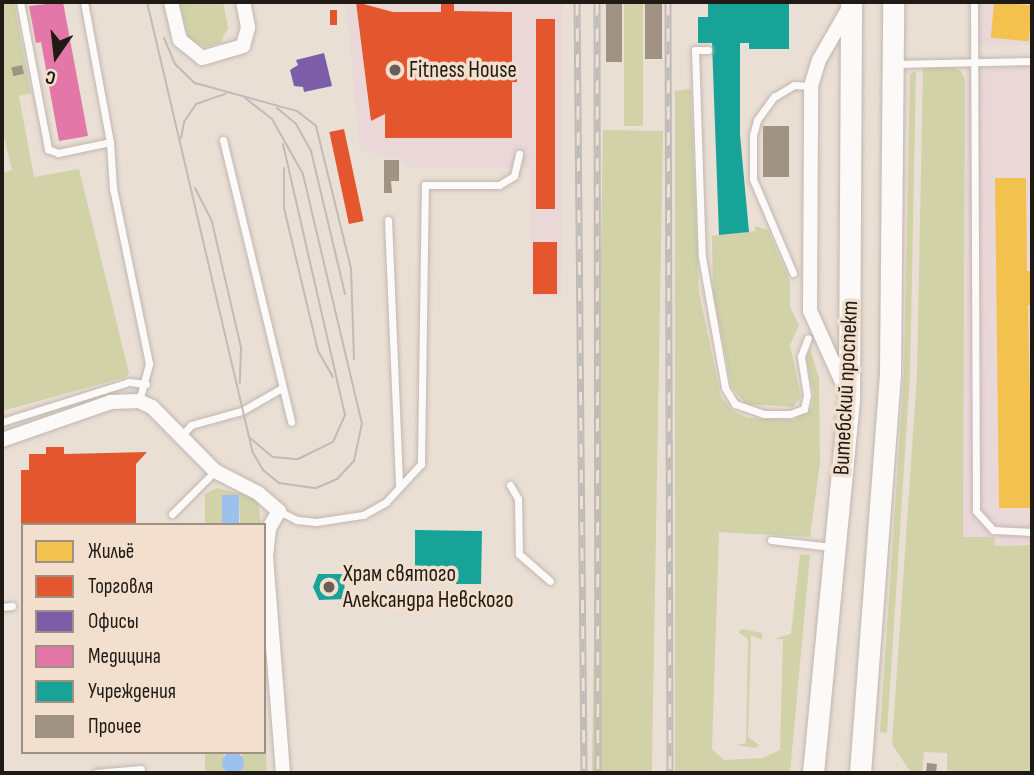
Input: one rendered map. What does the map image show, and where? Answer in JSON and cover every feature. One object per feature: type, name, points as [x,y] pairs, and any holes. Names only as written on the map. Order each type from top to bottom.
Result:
[{"type":"main road","name":"Витебский проспект","points":[[860,773],[890,373],[893,2]]},
{"type":"main road","name":"Витебский проспект","points":[[813,773],[849,398],[851,3]]},
{"type":"street","points":[[171,2],[180,40],[202,58],[243,46],[248,27],[243,2]]},
{"type":"street","points":[[849,398],[810,311],[811,86],[819,60],[851,3]]},
{"type":"street","points":[[2,440],[111,402],[139,401],[182,435],[215,471],[258,492],[279,511],[269,528],[266,557],[284,773]]},
{"type":"lane","points":[[20,2],[48,149],[58,153],[110,142]]},
{"type":"lane","points":[[84,2],[110,142],[113,188],[149,364],[146,384],[139,401]]},
{"type":"lane","points":[[974,2],[976,511],[993,530],[1032,532]]},
{"type":"lane","points":[[708,50],[695,50],[702,257],[725,387],[735,404],[764,414],[790,414],[804,408],[807,395],[801,356],[808,338]]},
{"type":"lane","points":[[894,64],[1032,61]]},
{"type":"lane","points":[[793,273],[753,179],[753,135],[757,120],[775,97],[794,85],[811,86]]},
{"type":"lane","points":[[223,140],[280,389],[291,422]]},
{"type":"lane","points":[[279,511],[298,520],[316,522],[363,514],[386,502],[399,484],[421,464],[425,186],[499,185],[514,176],[519,155]]},
{"type":"lane","points":[[388,220],[399,484]]},
{"type":"lane","points":[[2,422],[129,382],[146,384]]},
{"type":"lane","points":[[182,435],[191,425],[242,411],[280,389]]},
{"type":"lane","points":[[172,514],[215,471]]},
{"type":"lane","points":[[510,485],[518,499],[519,554],[550,581]]},
{"type":"lane","points":[[771,540],[836,547]]},
{"type":"lane","points":[[2,607],[12,606]]},
{"type":"lane","points":[[96,773],[141,769]]},
{"type":"shaded area","points":[[288,2],[563,2],[561,297],[532,297],[530,168],[411,168],[401,160],[360,150],[346,6]]},
{"type":"shaded area","points":[[978,2],[1032,2],[1032,45],[978,45]]},
{"type":"shaded area","points":[[1032,67],[1032,545],[994,546],[994,538],[963,537],[966,68]]},
{"type":"green space","points":[[2,2],[14,2],[31,93],[19,96],[34,177],[79,169],[129,373],[126,377],[2,411],[2,173],[12,170],[2,129]]},
{"type":"green space","points":[[179,2],[223,2],[228,28],[220,43],[206,47],[189,40]]},
{"type":"green space","points":[[624,2],[643,2],[643,126],[624,126]]},
{"type":"green space","points":[[952,67],[961,71],[965,80],[963,537],[994,537],[995,546],[1032,545],[1032,773],[947,773],[947,753],[924,752],[922,773],[911,773],[892,744],[917,375],[923,68]]},
{"type":"green space","points":[[916,71],[910,375],[887,733],[880,732],[904,374],[910,74]]},
{"type":"green space","points":[[691,89],[699,293],[721,397],[733,411],[748,418],[794,420],[812,407],[814,394],[806,357],[810,349],[819,378],[820,463],[810,537],[719,532],[712,749],[724,760],[763,758],[780,750],[783,639],[773,639],[791,634],[800,554],[810,555],[790,773],[675,773],[675,91]]},
{"type":"green space","points":[[603,130],[663,131],[652,773],[592,773]]},
{"type":"green space","points":[[755,226],[768,230],[790,282],[790,307],[799,325],[790,345],[801,397],[793,407],[746,404],[732,388],[713,293],[712,236],[755,231]]},
{"type":"green space","points":[[217,488],[252,496],[258,502],[261,523],[240,523],[239,496],[222,495],[222,523],[205,523],[205,494]]},
{"type":"green space","points":[[742,629],[762,633],[762,640],[751,635],[748,737],[759,745],[755,748],[736,745],[746,743],[748,639],[738,632]]},
{"type":"green space","points":[[266,752],[267,773],[242,773],[242,754]]},
{"type":"green space","points":[[205,754],[224,754],[224,773],[205,773]]},
{"type":"water","points":[[222,495],[239,495],[239,523],[222,523]]},
{"type":"water","points":[[239,754],[243,759],[241,771],[233,774],[225,771],[222,763],[225,755]]},
{"type":"building: Жильё","points":[[994,2],[1032,5],[1029,41],[991,38]]},
{"type":"building: Жильё","points":[[995,178],[1026,178],[1027,271],[1032,271],[1032,305],[1028,305],[1032,508],[999,508]]},
{"type":"building: Торговля","points":[[356,2],[393,12],[441,12],[441,2],[454,2],[454,11],[512,12],[512,67],[517,67],[517,82],[512,82],[512,138],[385,138],[385,114],[371,121]]},
{"type":"building: Торговля","points":[[330,10],[337,10],[337,25],[330,25]]},
{"type":"building: Торговля","points":[[536,19],[555,19],[555,209],[536,209]]},
{"type":"building: Торговля","points":[[344,129],[364,221],[349,224],[329,132]]},
{"type":"building: Торговля","points":[[533,242],[557,242],[557,294],[533,294]]},
{"type":"building: Торговля","points":[[46,447],[64,447],[64,454],[147,452],[136,464],[136,523],[21,523],[21,470],[29,470],[29,454],[46,454]]},
{"type":"building: Офисы","points":[[324,53],[332,86],[304,92],[303,87],[294,86],[290,70],[298,65],[296,60]]},
{"type":"building: Медицина","points":[[63,2],[88,136],[59,141],[41,42],[36,43],[29,6]]},
{"type":"building: Учреждения","points":[[708,2],[789,2],[789,49],[749,49],[749,43],[740,43],[740,135],[749,232],[719,235],[712,43],[698,43],[698,17],[708,17]]},
{"type":"building: Учреждения","points":[[415,530],[482,531],[481,584],[456,584],[456,567],[415,566]]},
{"type":"building: Учреждения","name":"Храм святого Александра Невского","points":[[318,574],[344,574],[345,599],[319,600],[313,587]]},
{"type":"building: Прочее","points":[[606,2],[622,2],[622,62],[606,62]]},
{"type":"building: Прочее","points":[[645,2],[662,2],[662,59],[645,59]]},
{"type":"building: Прочее","points":[[22,65],[24,74],[13,76],[11,67]]},
{"type":"building: Прочее","points":[[763,126],[789,126],[789,177],[763,177]]},
{"type":"building: Прочее","points":[[384,160],[399,160],[399,181],[391,181],[392,193],[384,193]]},
{"type":"building: Прочее","points":[[927,763],[937,764],[936,773],[926,772]]},
{"type":"tram line","points":[[147,2],[252,451],[263,470],[279,483],[316,488],[337,479],[354,461],[362,424],[303,174],[272,119],[245,98]]},
{"type":"tram line","points":[[164,38],[175,64],[195,83],[297,111],[316,126],[351,268],[354,359]]},
{"type":"tram line","points":[[181,138],[184,122],[196,104],[225,94]]},
{"type":"tram line","points":[[277,108],[296,124],[311,151],[345,294]]},
{"type":"tram line","points":[[250,438],[273,457],[298,459],[333,442],[345,415],[283,144]]},
{"type":"tram line","points":[[284,168],[284,208],[318,351],[333,377]]},
{"type":"tram line","points":[[195,188],[212,222],[241,348],[240,383]]},
{"type":"railway","points":[[577,2],[584,773]]},
{"type":"railway","points":[[597,2],[598,773]]},
{"type":"railway","points":[[668,2],[670,773]]},
{"type":"place","name":"Fitness House","points":[[395,70]]},
{"type":"place","name":"Храм святого Александра Невского","points":[[329,587]]}]
